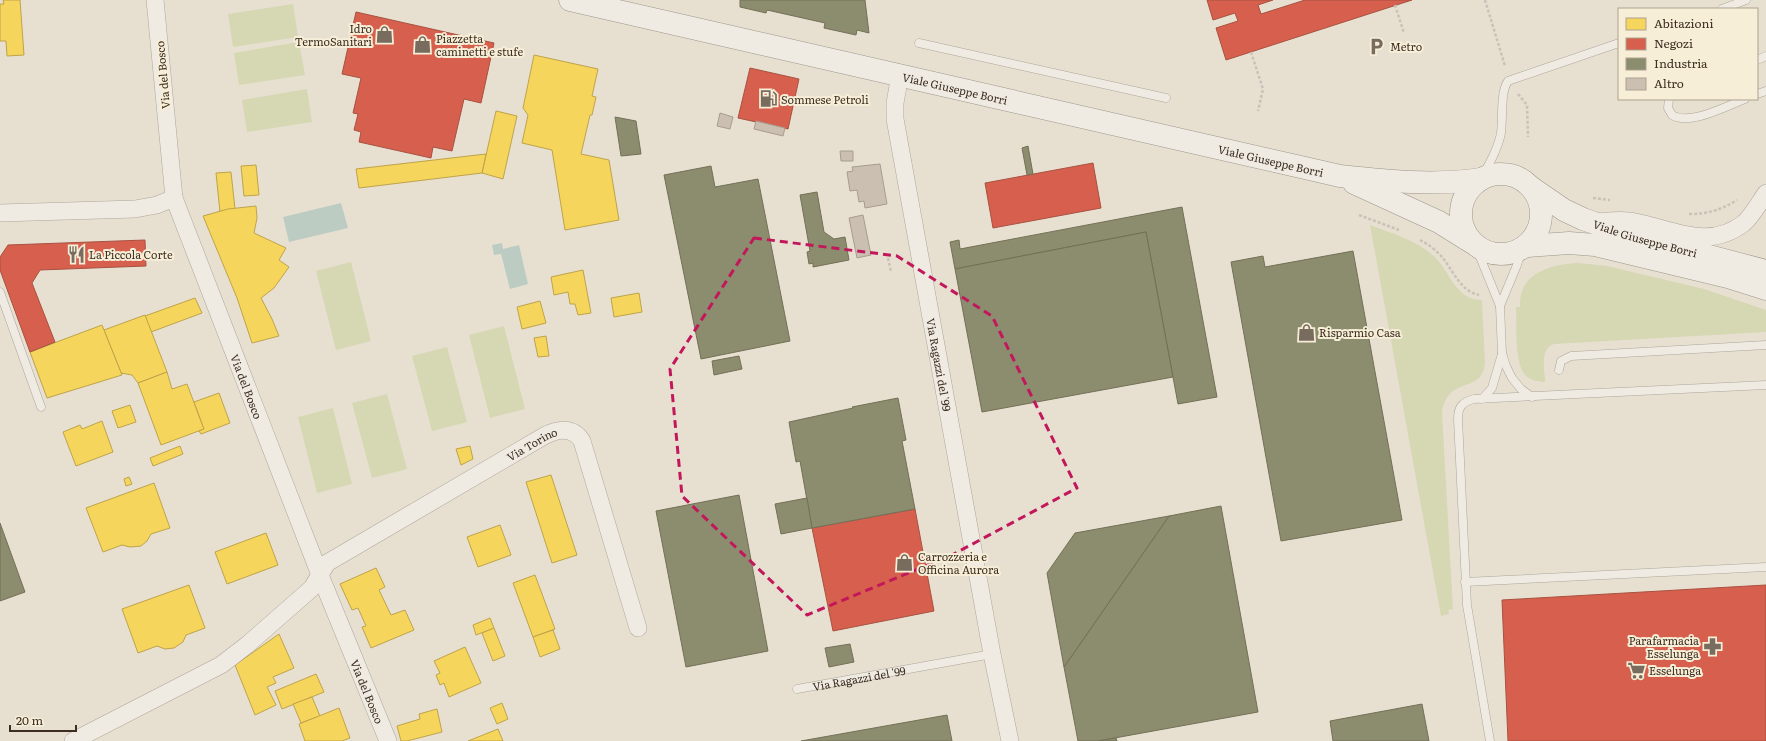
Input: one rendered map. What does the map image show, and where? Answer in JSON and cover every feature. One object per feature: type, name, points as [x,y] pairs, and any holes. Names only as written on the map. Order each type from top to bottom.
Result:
[{"type":"main road","name":"Viale Giuseppe Borri","points":[[570,0],[1340,176],[1424,183],[1481,179],[1497,174],[1507,174],[1524,180],[1532,188],[1564,210],[1594,223],[1629,235],[1766,270]]},
{"type":"main road","name":"Viale Giuseppe Borri","points":[[1340,176],[1439,222],[1474,245],[1492,254],[1505,255],[1524,248],[1569,243],[1591,244],[1728,277],[1766,289]]},
{"type":"main road","points":[[1474,245],[1465,233],[1461,224],[1460,212],[1468,191],[1481,179]]},
{"type":"main road","points":[[1524,248],[1536,236],[1541,223],[1541,209],[1538,196],[1532,188]]},
{"type":"street","name":"Via del Bosco","points":[[155,0],[174,198],[320,575],[388,741]]},
{"type":"street","name":"Via Ragazzi del '99","points":[[900,75],[895,97],[895,119],[992,654],[1010,741]]},
{"type":"street","points":[[1594,223],[1630,221],[1687,236],[1712,236],[1730,231],[1743,223],[1752,214],[1766,194]]},
{"type":"street","points":[[0,213],[135,209],[157,205],[174,198]]},
{"type":"street","name":"Via Torino","points":[[320,575],[327,563],[544,436],[556,431],[570,431],[577,434],[582,441],[638,628]]},
{"type":"street","points":[[73,741],[221,666],[312,588],[320,575]]},
{"type":"lane","points":[[1725,8],[1746,0]]},
{"type":"lane","points":[[919,43],[1166,98]]},
{"type":"lane","points":[[1481,179],[1494,154],[1499,139],[1504,89],[1508,81],[1618,43]]},
{"type":"lane","points":[[1669,100],[1668,108],[1672,115],[1685,119],[1701,116],[1742,100]]},
{"type":"lane","points":[[1474,245],[1500,306],[1502,353],[1506,366],[1512,378],[1521,389],[1532,396]]},
{"type":"lane","points":[[1500,306],[1524,248]]},
{"type":"lane","points":[[0,292],[41,407]]},
{"type":"lane","points":[[1559,370],[1561,361],[1571,356],[1765,346]]},
{"type":"lane","points":[[1482,399],[1492,388],[1502,353]]},
{"type":"lane","points":[[1490,741],[1475,655],[1465,582],[1458,414],[1459,408],[1464,402],[1482,399],[1766,385]]},
{"type":"lane","points":[[1465,582],[1766,567]]},
{"type":"lane","name":"Via Ragazzi del '99","points":[[797,689],[992,654]]},
{"type":"path","points":[[1396,5],[1404,33]]},
{"type":"path","points":[[1251,52],[1263,89],[1258,111]]},
{"type":"path","points":[[1685,214],[1703,214],[1718,211],[1742,196]]},
{"type":"path","points":[[1589,201],[1595,197],[1612,200]]},
{"type":"path","points":[[1359,215],[1403,232]]},
{"type":"path","points":[[1414,237],[1429,245],[1438,253],[1468,292],[1484,296]]},
{"type":"path","points":[[888,258],[891,272]]},
{"type":"highlighted area","points":[[754,238],[897,256],[992,316],[1077,488],[952,555],[807,615],[682,496],[670,369]]},
{"type":"green space","points":[[293,4],[298,37],[233,47],[228,14]]},
{"type":"green space","points":[[299,42],[305,75],[239,85],[234,53]]},
{"type":"green space","points":[[307,89],[312,122],[247,132],[242,100]]},
{"type":"green space","points":[[1370,225],[1398,235],[1426,249],[1440,263],[1452,282],[1462,293],[1474,299],[1482,300],[1485,364],[1482,373],[1471,383],[1451,393],[1445,401],[1442,413],[1453,609],[1448,610],[1449,614],[1441,616]]},
{"type":"green space","points":[[351,262],[371,341],[336,350],[316,271]]},
{"type":"green space","points":[[1578,263],[1607,266],[1704,289],[1766,310],[1766,332],[1554,344],[1546,350],[1544,360],[1545,382],[1532,380],[1525,375],[1521,369],[1519,361],[1516,333],[1516,307],[1520,307],[1520,297],[1522,291],[1531,277],[1546,269],[1554,266]]},
{"type":"green space","points":[[504,326],[525,409],[490,418],[469,335]]},
{"type":"green space","points":[[447,347],[467,422],[432,431],[412,356]]},
{"type":"green space","points":[[387,394],[407,469],[372,478],[352,403]]},
{"type":"green space","points":[[333,408],[352,484],[317,493],[298,417]]},
{"type":"shaded area","points":[[341,203],[348,228],[289,242],[283,217]]},
{"type":"shaded area","points":[[502,243],[503,249],[519,245],[528,284],[510,289],[501,254],[494,255],[492,245]]},
{"type":"building: Abitazioni","points":[[3,0],[20,0],[24,55],[7,56],[6,41],[0,41],[0,4],[4,4]]},
{"type":"building: Abitazioni","points":[[534,55],[598,69],[592,96],[596,97],[592,115],[590,115],[581,154],[609,160],[619,220],[565,230],[552,150],[522,143],[528,115],[523,108]]},
{"type":"building: Abitazioni","points":[[496,111],[517,116],[503,179],[482,173]]},
{"type":"building: Abitazioni","points":[[486,154],[482,173],[359,188],[356,169]]},
{"type":"building: Abitazioni","points":[[256,165],[259,195],[244,196],[241,166]]},
{"type":"building: Abitazioni","points":[[231,172],[235,209],[220,212],[216,173]]},
{"type":"building: Abitazioni","points":[[256,206],[257,218],[254,233],[286,248],[279,260],[289,267],[274,288],[261,298],[279,336],[252,343],[237,298],[203,216],[228,209]]},
{"type":"building: Abitazioni","points":[[583,270],[591,313],[578,315],[575,304],[570,304],[568,292],[554,295],[551,277]]},
{"type":"building: Abitazioni","points":[[639,293],[642,312],[614,317],[611,298]]},
{"type":"building: Abitazioni","points":[[195,298],[202,313],[151,332],[145,316]]},
{"type":"building: Abitazioni","points":[[540,301],[546,323],[522,329],[517,307]]},
{"type":"building: Abitazioni","points":[[145,315],[167,372],[138,383],[132,375],[121,373],[104,330]]},
{"type":"building: Abitazioni","points":[[102,325],[122,375],[47,398],[30,352]]},
{"type":"building: Abitazioni","points":[[546,336],[549,356],[538,357],[534,338]]},
{"type":"building: Abitazioni","points":[[167,372],[172,389],[187,384],[204,429],[161,445],[138,383]]},
{"type":"building: Abitazioni","points":[[219,393],[230,423],[201,434],[199,431],[204,429],[194,402]]},
{"type":"building: Abitazioni","points":[[130,405],[136,422],[118,428],[112,411]]},
{"type":"building: Abitazioni","points":[[102,421],[113,452],[76,466],[63,432],[80,425],[82,429]]},
{"type":"building: Abitazioni","points":[[180,446],[183,454],[153,466],[150,458]]},
{"type":"building: Abitazioni","points":[[470,446],[473,459],[461,465],[456,449]]},
{"type":"building: Abitazioni","points":[[551,475],[577,555],[552,563],[526,482]]},
{"type":"building: Abitazioni","points":[[129,477],[132,484],[126,486],[124,479]]},
{"type":"building: Abitazioni","points":[[154,483],[170,528],[151,534],[147,541],[141,546],[130,547],[122,545],[103,552],[86,508]]},
{"type":"building: Abitazioni","points":[[500,525],[511,555],[478,567],[467,537]]},
{"type":"building: Abitazioni","points":[[266,533],[278,565],[227,584],[215,552]]},
{"type":"building: Abitazioni","points":[[376,568],[385,587],[379,590],[391,615],[405,610],[414,630],[371,648],[362,627],[366,626],[358,608],[352,610],[340,584]]},
{"type":"building: Abitazioni","points":[[535,575],[555,629],[533,637],[513,583]]},
{"type":"building: Abitazioni","points":[[189,585],[205,628],[186,635],[183,642],[174,648],[165,649],[157,646],[138,653],[122,609]]},
{"type":"building: Abitazioni","points":[[490,618],[494,628],[476,635],[473,625]]},
{"type":"building: Abitazioni","points":[[494,628],[505,656],[493,661],[482,633]]},
{"type":"building: Abitazioni","points":[[553,630],[560,649],[540,657],[533,637]]},
{"type":"building: Abitazioni","points":[[279,634],[294,668],[273,677],[276,683],[267,687],[276,705],[255,715],[235,665]]},
{"type":"building: Abitazioni","points":[[465,647],[481,683],[449,697],[444,683],[440,685],[436,675],[440,673],[434,661]]},
{"type":"building: Abitazioni","points":[[316,674],[324,692],[282,709],[275,691]]},
{"type":"building: Abitazioni","points":[[312,697],[320,716],[301,723],[293,704]]},
{"type":"building: Abitazioni","points":[[502,703],[508,719],[497,724],[490,708]]},
{"type":"building: Abitazioni","points":[[339,708],[350,738],[342,741],[305,741],[299,724]]},
{"type":"building: Abitazioni","points":[[437,709],[442,732],[407,741],[401,741],[397,726],[420,719],[419,714]]},
{"type":"building: Abitazioni","points":[[498,729],[503,741],[468,741]]},
{"type":"building: Negozi","points":[[1207,0],[1273,0],[1258,5],[1261,14],[1305,0],[1412,0],[1226,60],[1216,28],[1238,21],[1235,13],[1213,20]]},
{"type":"building: Negozi","points":[[356,12],[494,43],[481,103],[464,99],[452,151],[433,147],[431,158],[359,142],[361,132],[354,130],[358,114],[353,113],[361,78],[342,74]]},
{"type":"building: Negozi","points":[[750,68],[799,79],[788,129],[738,118]]},
{"type":"building: Negozi","points":[[1093,163],[1101,208],[993,228],[985,183]]},
{"type":"building: Negozi","points":[[145,240],[146,266],[40,270],[32,283],[55,342],[30,352],[0,270],[0,257],[8,245]]},
{"type":"building: Negozi","points":[[915,509],[934,611],[833,631],[812,528]]},
{"type":"building: Negozi","name":"Esselunga","points":[[1766,585],[1766,741],[1508,741],[1502,600]]},
{"type":"building: Industria","points":[[740,0],[865,0],[869,33],[857,30],[856,35],[824,28],[825,23],[767,10],[766,13],[740,7]]},
{"type":"building: Industria","points":[[615,117],[636,121],[641,154],[621,156]]},
{"type":"building: Industria","points":[[1028,146],[1033,174],[1027,175],[1022,148]]},
{"type":"building: Industria","points":[[711,166],[715,187],[758,179],[790,341],[701,359],[664,175]]},
{"type":"building: Industria","points":[[817,192],[824,232],[834,239],[845,237],[849,260],[813,267],[813,263],[809,264],[807,252],[810,251],[800,195]]},
{"type":"building: Industria","points":[[1182,207],[1217,397],[1178,404],[1146,232],[955,269],[950,242],[959,240],[960,249]]},
{"type":"building: Industria","points":[[1146,232],[1173,377],[982,412],[955,269]]},
{"type":"building: Industria","points":[[1353,251],[1402,520],[1281,541],[1231,262],[1263,256],[1265,267]]},
{"type":"building: Industria","points":[[739,356],[742,369],[714,375],[712,361]]},
{"type":"building: Industria","points":[[898,398],[906,440],[902,441],[915,509],[812,528],[800,461],[796,462],[789,422]]},
{"type":"building: Industria","points":[[739,495],[768,651],[686,667],[656,511]]},
{"type":"building: Industria","points":[[807,498],[812,528],[781,534],[775,504]]},
{"type":"building: Industria","points":[[1221,506],[1258,712],[1098,741],[1078,741],[1064,667],[1169,516]]},
{"type":"building: Industria","points":[[1169,516],[1064,667],[1047,573],[1075,533]]},
{"type":"building: Industria","points":[[0,523],[25,592],[0,601]]},
{"type":"building: Industria","points":[[850,644],[854,662],[829,667],[825,648]]},
{"type":"building: Industria","points":[[1422,704],[1429,741],[1333,741],[1330,721]]},
{"type":"building: Industria","points":[[947,715],[952,741],[801,741]]},
{"type":"building: Industria","points":[[1116,738],[1117,741],[1098,741]]},
{"type":"building: Altro","points":[[720,113],[733,117],[730,129],[717,126]]},
{"type":"building: Altro","points":[[756,121],[785,128],[783,136],[754,129]]},
{"type":"building: Altro","points":[[840,151],[853,151],[853,161],[841,161]]},
{"type":"building: Altro","points":[[880,164],[887,204],[865,208],[864,201],[859,202],[857,190],[850,191],[847,172],[853,171],[852,167]]},
{"type":"building: Altro","points":[[863,215],[871,255],[857,258],[849,218]]},
{"type":"place","name":"Idro TermoSanitari","points":[[385,34]]},
{"type":"place","name":"Piazzetta caminetti e stufe","points":[[423,44]]},
{"type":"place","name":"Metro","points":[[1377,46]]},
{"type":"place","name":"Sommese Petroli","points":[[768,99]]},
{"type":"place","name":"La Piccola Corte","points":[[76,254]]},
{"type":"place","name":"Risparmio Casa","points":[[1306,332]]},
{"type":"place","name":"Carrozzeria e Officina Aurora","points":[[905,562]]},
{"type":"place","name":"Parafarmacia Esselunga","points":[[1712,646]]},
{"type":"place","name":"Esselunga","points":[[1636,670]]}]
